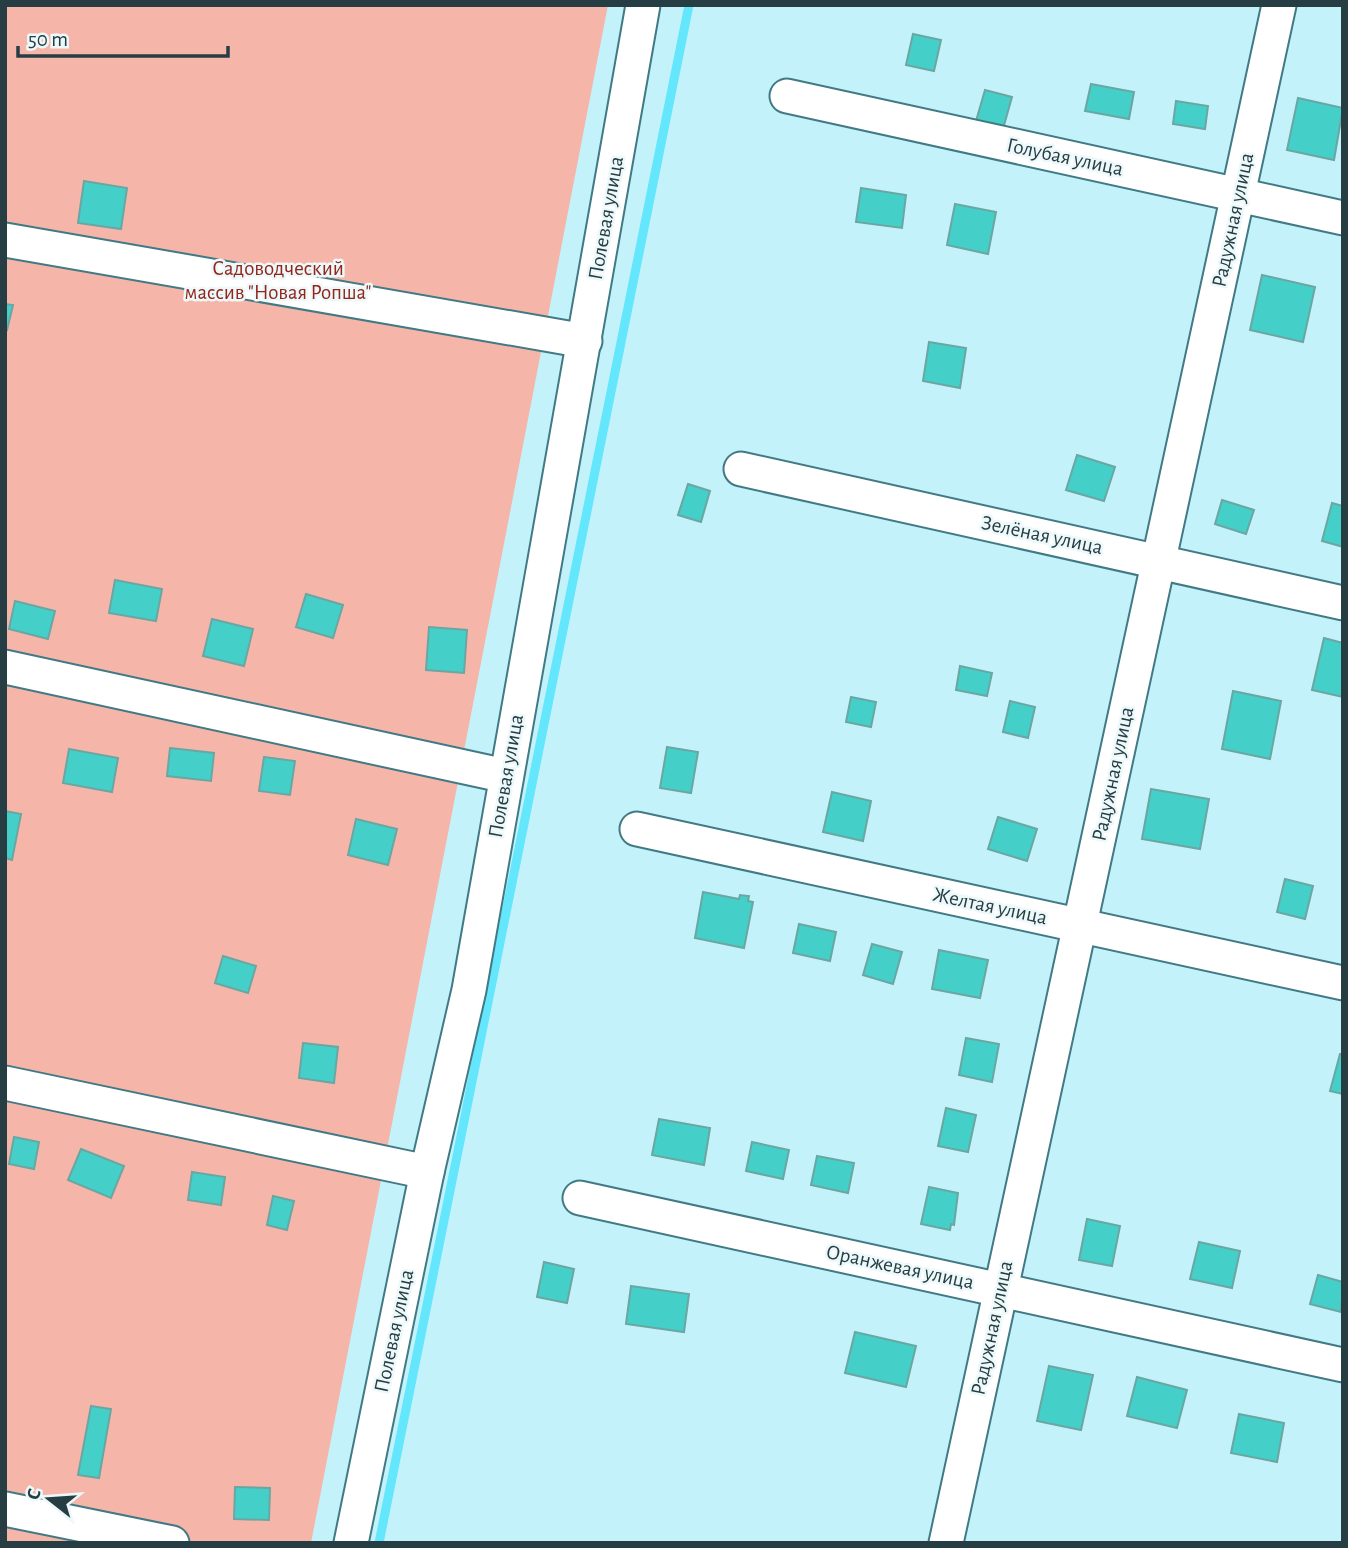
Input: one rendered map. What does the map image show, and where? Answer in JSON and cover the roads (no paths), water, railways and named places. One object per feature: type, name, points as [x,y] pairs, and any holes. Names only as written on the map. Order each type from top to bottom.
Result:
[{"type":"street","name":"Полевая улица","points":[[351,1543],[426,1172],[469,990],[643,5]]},
{"type":"street","name":"Радужная улица","points":[[946,1543],[1279,5]]},
{"type":"street","name":"Голубая улица","points":[[787,96],[1343,218]]},
{"type":"street","points":[[5,240],[585,341]]},
{"type":"street","name":"Зелёная улица","points":[[741,469],[1343,603]]},
{"type":"street","points":[[5,667],[506,776]]},
{"type":"street","name":"Желтая улица","points":[[638,829],[1343,983]]},
{"type":"street","points":[[5,1083],[426,1172]]},
{"type":"street","name":"Оранжевая улица","points":[[580,1198],[1343,1365]]},
{"type":"street","points":[[5,1509],[172,1543]]},
{"type":"waterway","points":[[379,1543],[689,5]]},
{"type":"park label","name":"Садоводческий массив \"Новая Ропша\"","points":[[278,280]]}]
